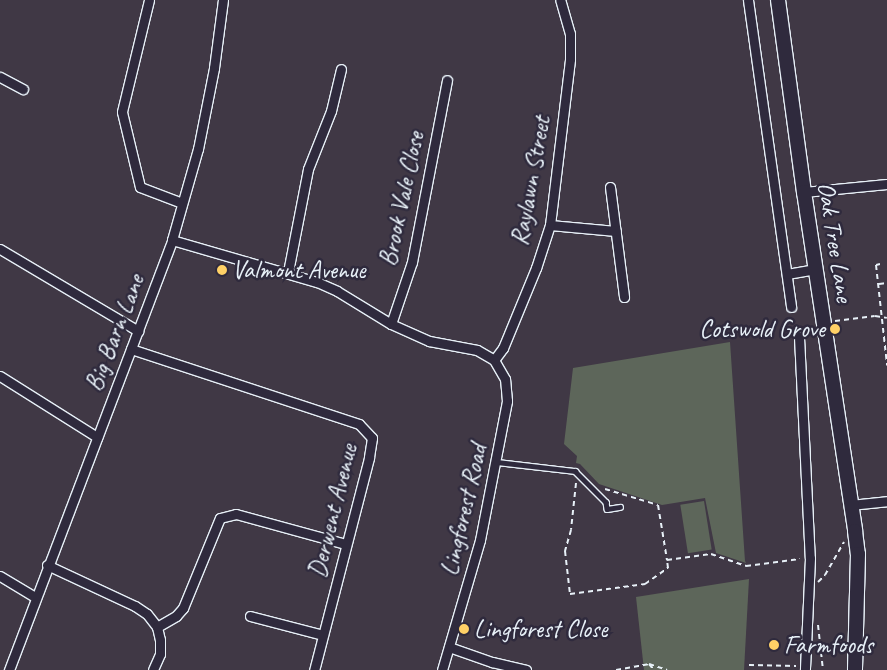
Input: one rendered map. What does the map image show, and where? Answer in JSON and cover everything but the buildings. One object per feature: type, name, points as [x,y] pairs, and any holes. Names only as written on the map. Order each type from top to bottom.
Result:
[{"type":"main road","name":"Oak Tree Lane","points":[[778,0],[804,192],[826,322],[858,554],[855,670]]},
{"type":"street","points":[[149,0],[122,112],[140,187],[182,203]]},
{"type":"street","name":"Big Barn Lane","points":[[9,670],[47,565],[172,240],[198,148],[214,68],[223,0]]},
{"type":"street","name":"Raylawn Street","points":[[494,360],[503,348],[536,268],[550,225],[570,59],[570,34],[560,0]]},
{"type":"street","name":"Oak Tree Lane","points":[[748,0],[791,307]]},
{"type":"street","points":[[288,272],[308,169],[331,111],[341,69]]},
{"type":"street","points":[[0,77],[23,89]]},
{"type":"street","name":"Brook Vale Close","points":[[391,324],[412,262],[447,80]]},
{"type":"street","points":[[804,192],[887,184]]},
{"type":"street","points":[[610,186],[624,297]]},
{"type":"street","points":[[550,225],[616,231]]},
{"type":"street","points":[[172,240],[288,272],[337,291],[391,324],[429,341],[477,350],[494,360]]},
{"type":"street","points":[[0,249],[138,331]]},
{"type":"street","points":[[786,274],[816,269]]},
{"type":"street","points":[[799,337],[810,558],[806,668]]},
{"type":"street","name":"Derwent Avenue","points":[[131,349],[359,424],[372,438],[369,458],[314,670]]},
{"type":"street","name":"Lingforest Road","points":[[442,670],[480,540],[508,401],[505,379],[494,360]]},
{"type":"street","points":[[0,376],[97,437]]},
{"type":"street","points":[[850,505],[887,501]]},
{"type":"street","points":[[157,627],[176,616],[183,608],[220,518],[236,514],[346,544]]},
{"type":"street","points":[[47,565],[135,606],[147,614],[157,627],[160,654],[153,670]]},
{"type":"street","points":[[0,576],[35,597]]},
{"type":"street","points":[[250,616],[323,635]]},
{"type":"street","points":[[449,647],[492,662],[526,670]]},
{"type":"lane","points":[[497,462],[575,471],[606,502],[607,509],[620,507]]},
{"type":"path","points":[[880,264],[876,265],[887,365]]},
{"type":"path","points":[[878,284],[887,283]]},
{"type":"path","points":[[826,322],[875,316],[882,319],[887,318]]},
{"type":"path","points":[[578,474],[570,536],[565,551],[570,594],[646,584],[668,568],[658,505],[598,486]]},
{"type":"path","points":[[808,581],[815,585],[825,575],[840,546],[855,531]]},
{"type":"path","points":[[667,560],[710,554],[746,566],[810,558]]},
{"type":"path","points":[[817,621],[823,670]]},
{"type":"path","points":[[616,670],[649,664],[667,670]]},
{"type":"path","points":[[649,664],[654,670]]},
{"type":"path","points":[[749,665],[806,668]]},
{"type":"green space","points":[[730,342],[746,563],[716,553],[705,498],[662,505],[599,484],[580,464],[576,463],[577,456],[564,444],[573,368]]},
{"type":"green space","points":[[704,501],[712,549],[688,553],[680,505]]},
{"type":"green space","points":[[749,579],[744,670],[644,670],[636,597]]},
{"type":"place","name":"Valmont Avenue","points":[[222,270]]},
{"type":"place","name":"Cotswold Grove","points":[[835,329]]},
{"type":"place","name":"Lingforest Close","points":[[464,629]]},
{"type":"place","name":"Farmfoods","points":[[774,645]]}]
